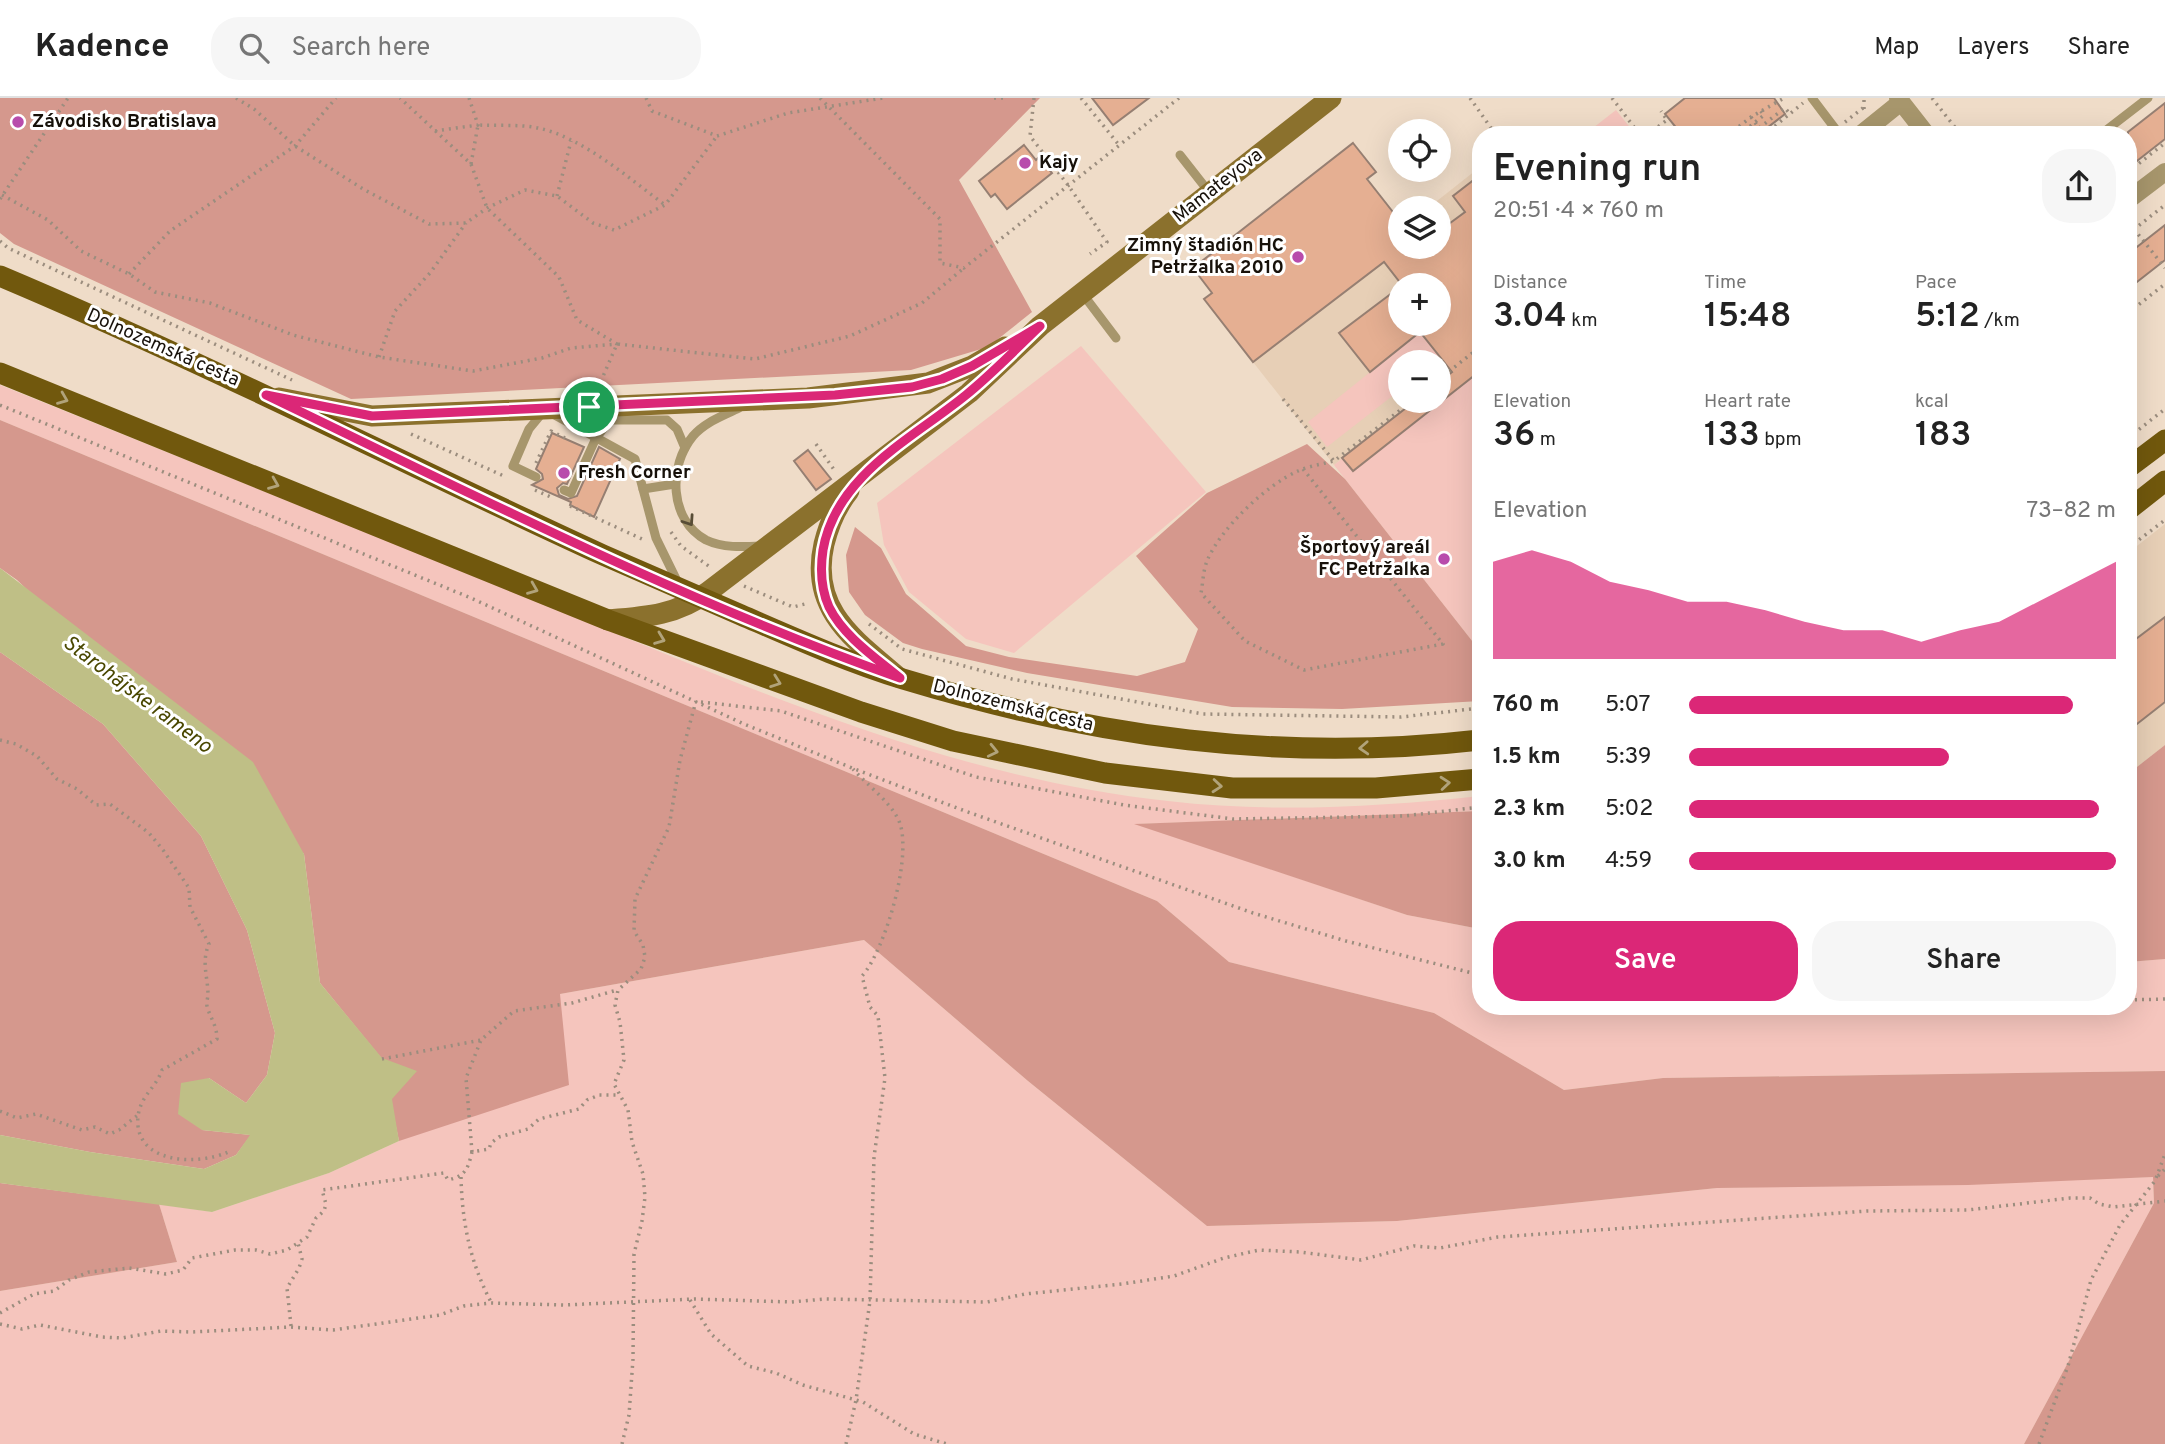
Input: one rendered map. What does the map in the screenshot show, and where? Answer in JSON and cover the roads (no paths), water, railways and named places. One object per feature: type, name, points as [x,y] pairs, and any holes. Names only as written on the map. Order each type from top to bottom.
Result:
[{"type":"main road","name":"Dolnozemská cesta","points":[[0,273],[690,594],[809,644],[900,678],[1004,707],[1170,740],[1232,746],[1353,749],[1472,741]]},
{"type":"main road","points":[[0,373],[608,620],[885,720],[953,741],[1052,763],[1155,780],[1257,789],[1376,788],[1472,780]]},
{"type":"main road","points":[[2137,461],[2165,440]]},
{"type":"main road","points":[[2137,503],[2163,484]]},
{"type":"street","name":"Mamateyova","points":[[608,620],[661,615],[683,608],[690,594],[767,546],[969,393],[1040,326],[1331,98]]},
{"type":"street","points":[[1870,126],[1899,100],[1920,126]]},
{"type":"street","points":[[2137,193],[2165,172]]},
{"type":"street","name":"Mamateyova","points":[[266,395],[372,416],[835,395],[928,383],[972,366],[1040,326]]},
{"type":"street","points":[[864,473],[841,500],[830,522],[822,554],[822,586],[829,607],[843,627],[900,678]]},
{"type":"lane","points":[[1810,98],[1833,126]]},
{"type":"lane","points":[[2112,126],[2148,98]]},
{"type":"lane","points":[[1180,155],[1209,193]]},
{"type":"lane","points":[[1082,293],[1116,338]]},
{"type":"lane","points":[[756,400],[712,421],[694,435],[677,467],[675,484],[682,513],[704,539],[737,547],[767,546]]},
{"type":"lane","points":[[533,476],[513,466],[529,429],[545,409],[635,459],[656,538],[690,594]]},
{"type":"lane","points":[[564,490],[571,493],[596,438],[610,420],[667,420],[673,424],[685,448]]},
{"type":"lane","points":[[643,489],[675,484]]},
{"type":"water","name":"Starohájske rameno","points":[[0,568],[253,762],[304,854],[320,983],[382,1058],[417,1071],[392,1099],[399,1141],[329,1173],[212,1212],[0,1183],[0,1135],[204,1169],[236,1155],[250,1135],[202,1130],[178,1114],[181,1083],[209,1078],[246,1103],[267,1075],[275,1033],[247,930],[201,836],[103,724],[0,652]]},
{"type":"place","name":"Závodisko Bratislava","points":[[18,122]]},
{"type":"place","name":"Kajy","points":[[1025,163]]},
{"type":"place","name":"Zimný štadión HC Petržalka 2010","points":[[1298,257]]},
{"type":"place","name":"Fresh Corner","points":[[564,473]]},
{"type":"place","name":"Športový areál FC Petržalka","points":[[1444,559]]}]
